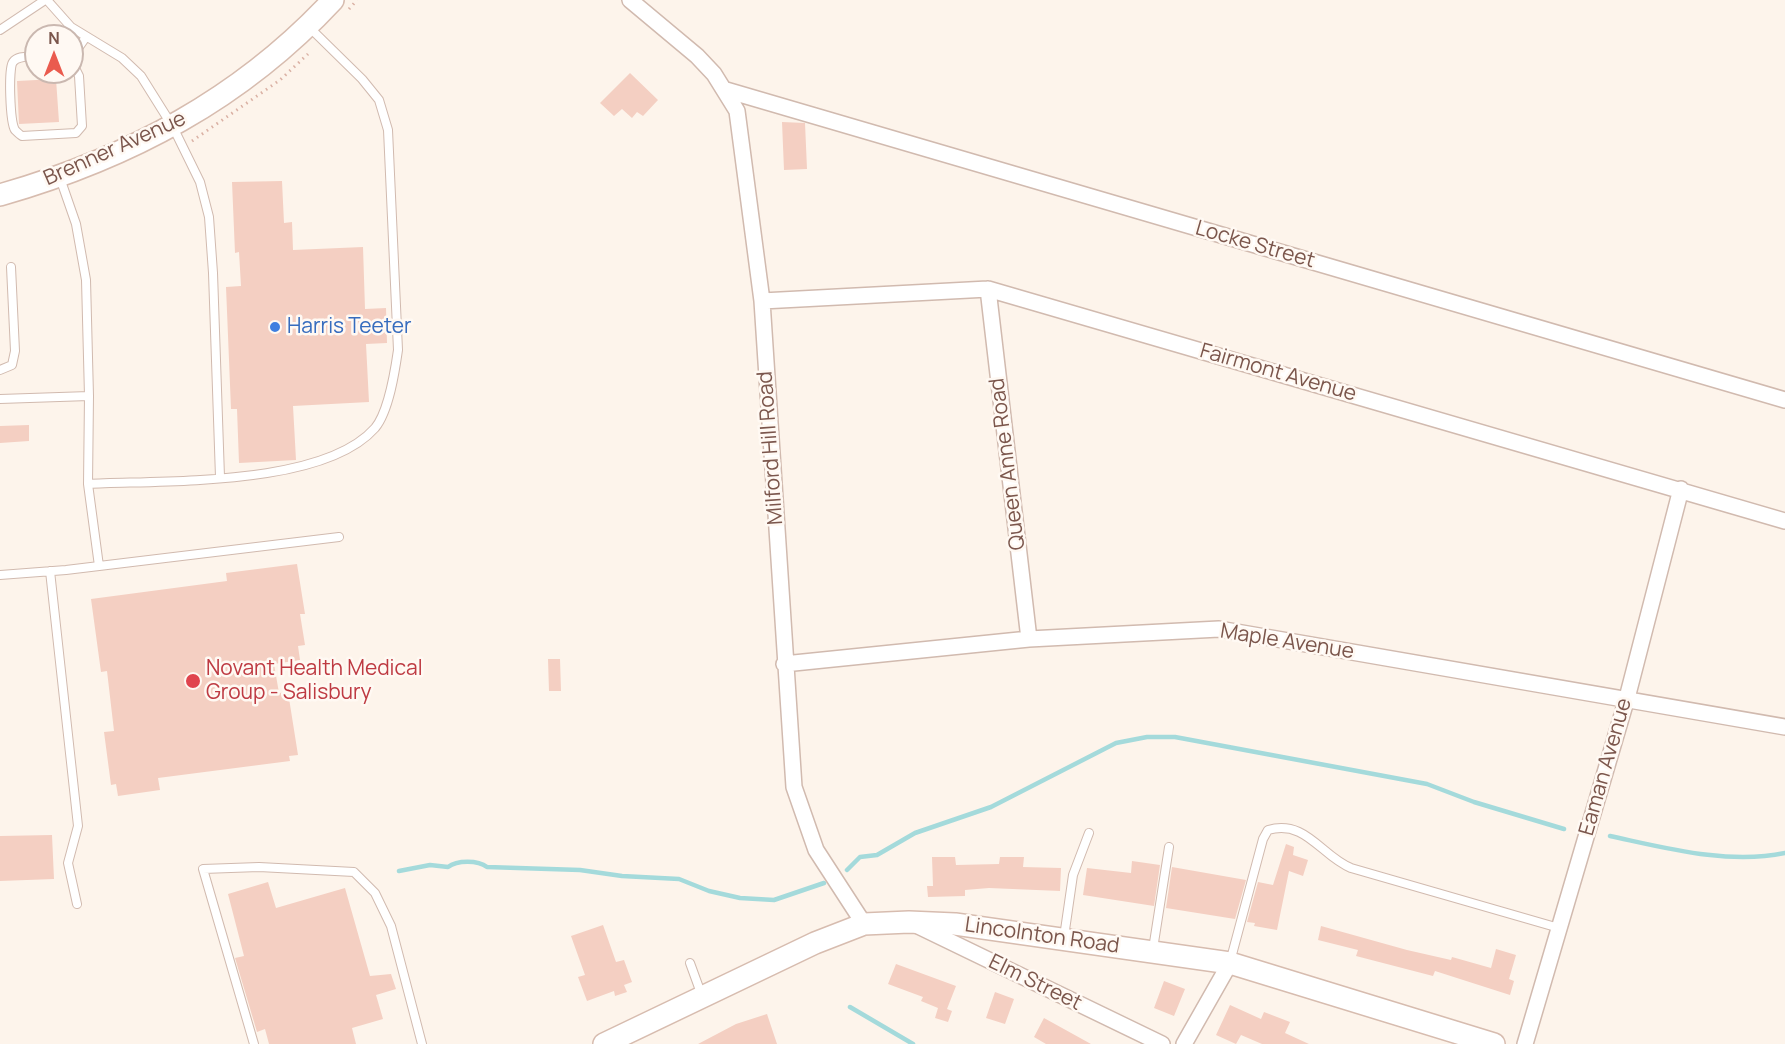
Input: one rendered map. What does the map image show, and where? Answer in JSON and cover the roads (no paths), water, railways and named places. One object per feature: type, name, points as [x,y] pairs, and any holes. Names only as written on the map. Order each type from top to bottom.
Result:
[{"type":"street","name":"Brenner Avenue","points":[[0,195],[60,176],[173,128],[245,80],[308,27],[333,0]]},
{"type":"street","name":"Milford Hill Road","points":[[630,0],[697,56],[726,90],[737,111],[762,301],[784,664],[794,787],[816,850],[864,924]]},
{"type":"street","name":"Locke Street","points":[[726,90],[1785,400]]},
{"type":"street","name":"Fairmont Avenue","points":[[762,301],[988,289],[1785,521]]},
{"type":"street","name":"Queen Anne Road","points":[[988,289],[1029,639]]},
{"type":"street","name":"Eaman Avenue","points":[[1525,1044],[1627,698],[1681,489]]},
{"type":"street","name":"Maple Avenue","points":[[784,664],[1029,639],[1219,629],[1627,698],[1785,728]]},
{"type":"street","name":"Lincolnton Road","points":[[604,1044],[815,943],[864,924],[909,922],[955,924],[1230,963],[1494,1044]]},
{"type":"street","name":"Elm Street","points":[[909,922],[1162,1044]]},
{"type":"street","points":[[1184,1044],[1230,963]]},
{"type":"lane","points":[[0,30],[46,0],[59,16],[86,37],[115,52],[134,68],[151,90],[183,146],[200,182],[209,217],[217,343],[220,477]]},
{"type":"lane","points":[[88,484],[286,472],[325,461],[352,446],[376,427],[394,379],[398,350],[388,130],[379,100],[363,78],[308,27]]},
{"type":"lane","points":[[24,57],[12,62],[10,71],[12,122],[15,130],[22,136],[76,133],[82,126],[79,84]]},
{"type":"lane","points":[[60,176],[75,224],[86,280],[89,396],[88,484],[99,566]]},
{"type":"lane","points":[[0,370],[12,364],[15,351],[11,267]]},
{"type":"lane","points":[[0,399],[89,396]]},
{"type":"lane","points":[[0,574],[99,566],[339,537]]},
{"type":"lane","points":[[50,571],[78,826],[68,863],[77,904]]},
{"type":"lane","points":[[1230,963],[1263,839],[1268,830],[1280,826],[1314,839],[1340,863],[1351,868],[1529,917],[1559,928]]},
{"type":"lane","points":[[1064,939],[1073,875],[1089,833]]},
{"type":"lane","points":[[1153,951],[1169,847]]},
{"type":"lane","points":[[254,1044],[203,869],[259,867],[354,872],[375,893],[391,926],[422,1044]]},
{"type":"lane","points":[[690,963],[702,997]]},
{"type":"waterway","points":[[847,870],[860,857],[877,855],[915,833],[991,807],[1116,743],[1147,737],[1175,737],[1427,784],[1474,802],[1564,829]]},
{"type":"waterway","points":[[1610,836],[1697,854],[1741,857],[1785,853]]},
{"type":"waterway","points":[[399,871],[430,865],[448,867],[468,862],[487,867],[580,870],[622,876],[679,879],[709,891],[740,898],[774,900],[824,883]]},
{"type":"waterway","points":[[850,1007],[913,1044]]},
{"type":"place","name":"Harris Teeter","points":[[275,327]]},
{"type":"place","name":"Novant Health Medical Group - Salisbury","points":[[193,681]]}]
